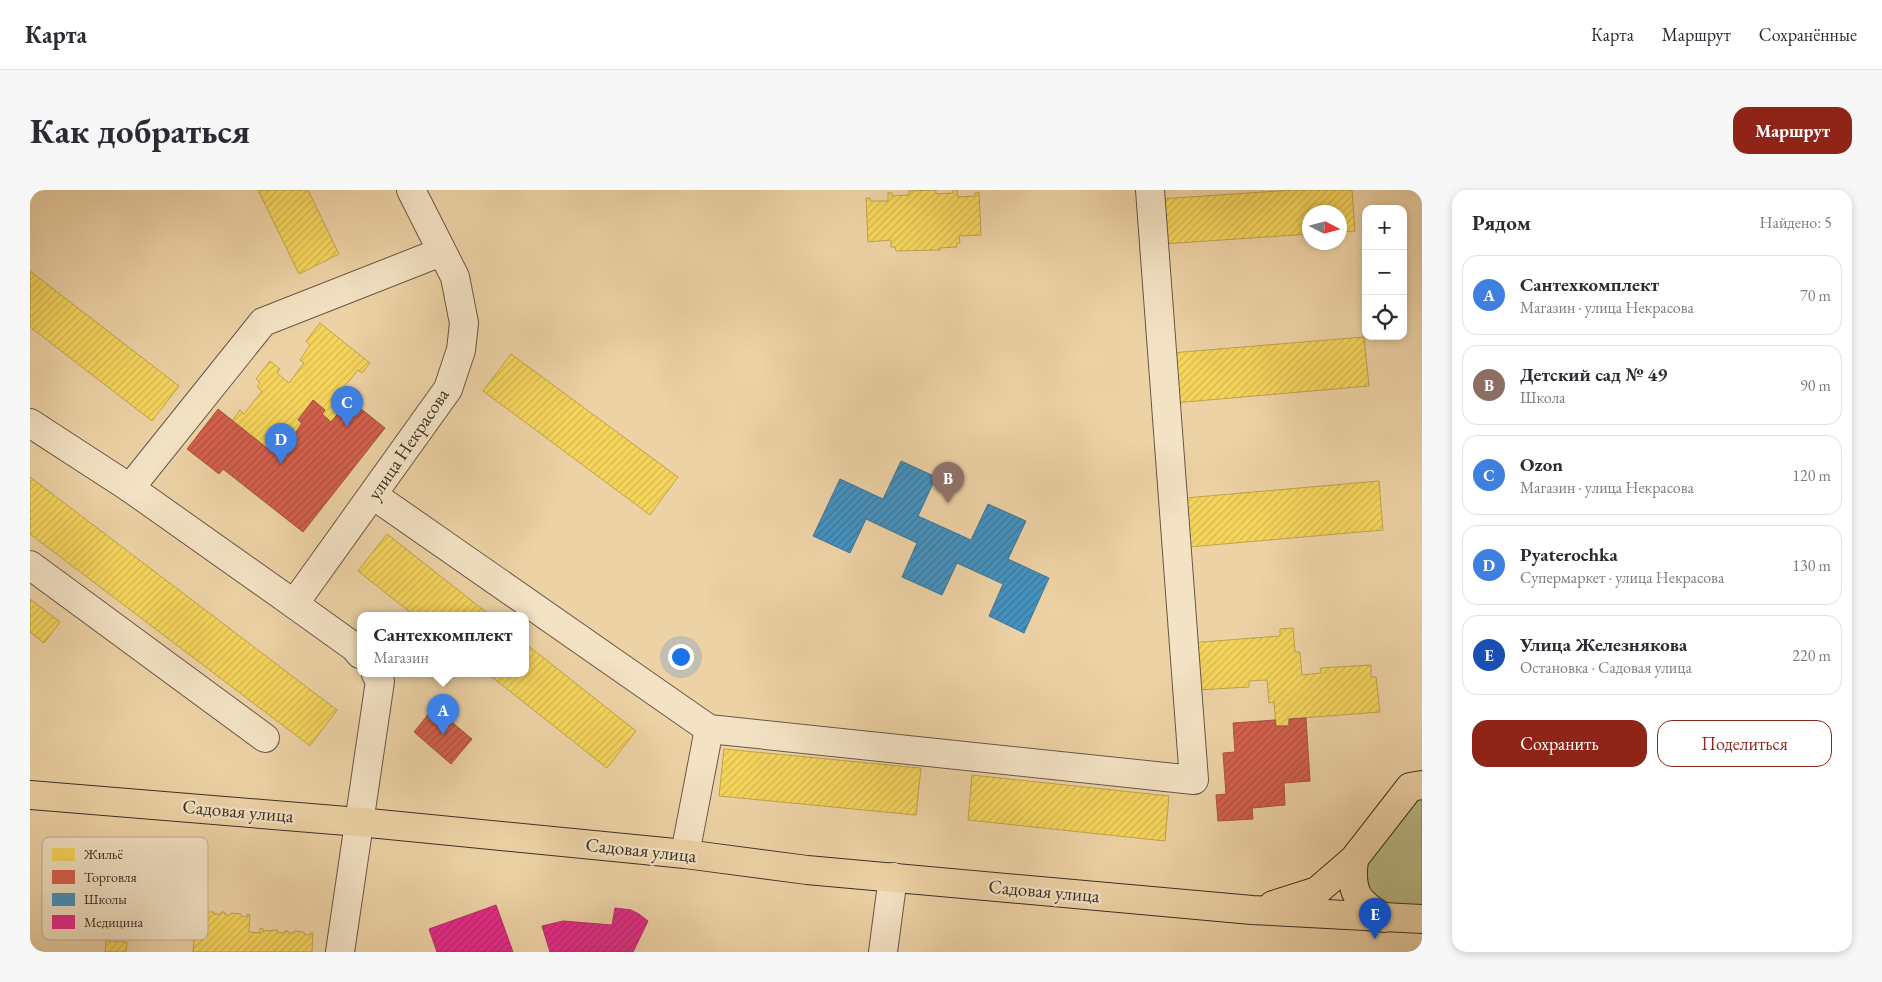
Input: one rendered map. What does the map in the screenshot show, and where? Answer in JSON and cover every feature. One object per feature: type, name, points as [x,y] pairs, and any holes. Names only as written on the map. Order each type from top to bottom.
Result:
[{"type":"main road","points":[[1252,910],[1286,902],[1317,891],[1354,859],[1418,780]]},
{"type":"main road","name":"Садовая улица","points":[[30,795],[359,822],[685,854],[807,870],[1252,910],[1422,919]]},
{"type":"main road","points":[[1354,859],[1352,877],[1355,891],[1365,906],[1384,918]]},
{"type":"street","name":"улица Некрасова","points":[[294,604],[448,389],[461,350],[464,324],[455,277],[411,190]]},
{"type":"street","points":[[373,496],[709,729],[1194,780],[1150,190]]},
{"type":"street","points":[[130,488],[264,322],[441,252]]},
{"type":"street","points":[[30,423],[130,488],[357,650]]},
{"type":"street","points":[[30,565],[266,738]]},
{"type":"street","points":[[340,952],[380,681],[378,677]]},
{"type":"street","points":[[685,854],[709,729]]},
{"type":"street","points":[[883,952],[893,877]]},
{"type":"green space","points":[[1422,798],[1422,906],[1384,905],[1365,886],[1365,866],[1417,799]]},
{"type":"building: Жильё","points":[[258,190],[308,190],[339,254],[299,274]]},
{"type":"building: Жильё","points":[[936,190],[936,194],[953,193],[953,190],[957,190],[958,197],[975,196],[975,193],[979,192],[981,235],[959,236],[960,243],[957,243],[957,247],[940,248],[940,250],[896,251],[895,247],[891,247],[891,240],[868,242],[866,198],[870,198],[871,201],[888,201],[888,193],[892,193],[892,196],[909,195],[909,191]]},
{"type":"building: Жильё","points":[[1293,190],[1352,190],[1355,231],[1347,232],[1347,205],[1302,205],[1302,235],[1163,244],[1160,199]]},
{"type":"building: Жильё","points":[[30,271],[179,386],[152,421],[30,327]]},
{"type":"building: Жильё","points":[[320,323],[370,363],[362,373],[358,370],[340,392],[345,396],[342,401],[346,404],[331,422],[322,414],[325,410],[313,400],[298,420],[302,423],[292,438],[296,442],[282,460],[232,421],[240,410],[244,414],[262,391],[257,387],[260,383],[256,379],[270,361],[280,369],[277,373],[289,383],[304,363],[300,360],[310,345],[306,341]]},
{"type":"building: Жильё","points":[[1362,337],[1362,340],[1364,340],[1369,386],[1174,403],[1170,353]]},
{"type":"building: Жильё","points":[[511,354],[678,477],[650,515],[483,391]]},
{"type":"building: Жильё","points":[[30,477],[337,710],[310,746],[30,534]]},
{"type":"building: Жильё","points":[[1379,481],[1383,530],[1189,547],[1185,498]]},
{"type":"building: Жильё","points":[[387,534],[486,612],[410,612],[358,571]]},
{"type":"building: Жильё","points":[[30,599],[60,622],[44,643],[30,632]]},
{"type":"building: Жильё","points":[[1293,628],[1295,652],[1300,652],[1302,675],[1321,673],[1320,668],[1371,665],[1371,677],[1376,677],[1380,712],[1289,719],[1289,726],[1276,726],[1274,702],[1269,703],[1267,680],[1249,681],[1249,687],[1198,690],[1189,643],[1280,636],[1280,629]]},
{"type":"building: Жильё","points":[[529,646],[636,731],[607,768],[492,677],[529,677]]},
{"type":"building: Жильё","points":[[724,749],[921,768],[916,815],[719,796]]},
{"type":"building: Жильё","points":[[972,775],[1169,796],[1165,841],[968,820]]},
{"type":"building: Жильё","points":[[208,912],[221,914],[225,912],[225,915],[230,915],[231,913],[241,914],[241,916],[247,917],[247,914],[250,915],[249,932],[260,933],[260,928],[263,931],[278,930],[277,932],[284,933],[288,931],[288,933],[294,933],[294,931],[310,935],[310,933],[313,933],[312,952],[193,952],[194,940],[208,940]]},
{"type":"building: Жильё","points":[[106,941],[127,942],[126,952],[105,952]]},
{"type":"building: Торговля","points":[[345,396],[385,428],[303,532],[223,469],[219,474],[187,449],[218,409],[282,460],[296,442],[292,438],[302,423],[298,420],[313,400],[325,410],[322,414],[331,422],[346,404],[342,401]]},
{"type":"building: Торговля","points":[[434,707],[472,739],[451,764],[414,732]]},
{"type":"building: Торговля","points":[[1306,718],[1310,781],[1284,783],[1285,805],[1252,808],[1253,819],[1218,821],[1216,795],[1226,794],[1223,753],[1235,752],[1233,723],[1275,720],[1276,726],[1289,726],[1289,719]]},
{"type":"building: Школы","points":[[901,461],[936,477],[918,516],[971,540],[988,504],[1026,521],[1008,559],[1049,578],[1024,633],[989,616],[1003,584],[957,563],[942,595],[902,577],[917,543],[866,519],[850,553],[813,536],[840,479],[883,499]]},
{"type":"building: Медицина","points":[[496,905],[513,952],[437,952],[429,929]]},
{"type":"building: Медицина","points":[[615,908],[631,910],[648,921],[633,952],[550,952],[542,926],[563,921],[612,925]]},
{"type":"place","name":"Ozon","points":[[347,427]]},
{"type":"place","name":"Pyaterochka","points":[[281,464]]},
{"type":"place","name":"Детский сад № 49","points":[[948,503]]},
{"type":"place","name":"Сантехкомплект","points":[[443,735]]},
{"type":"place","name":"Улица Железнякова","points":[[1375,939]]}]
